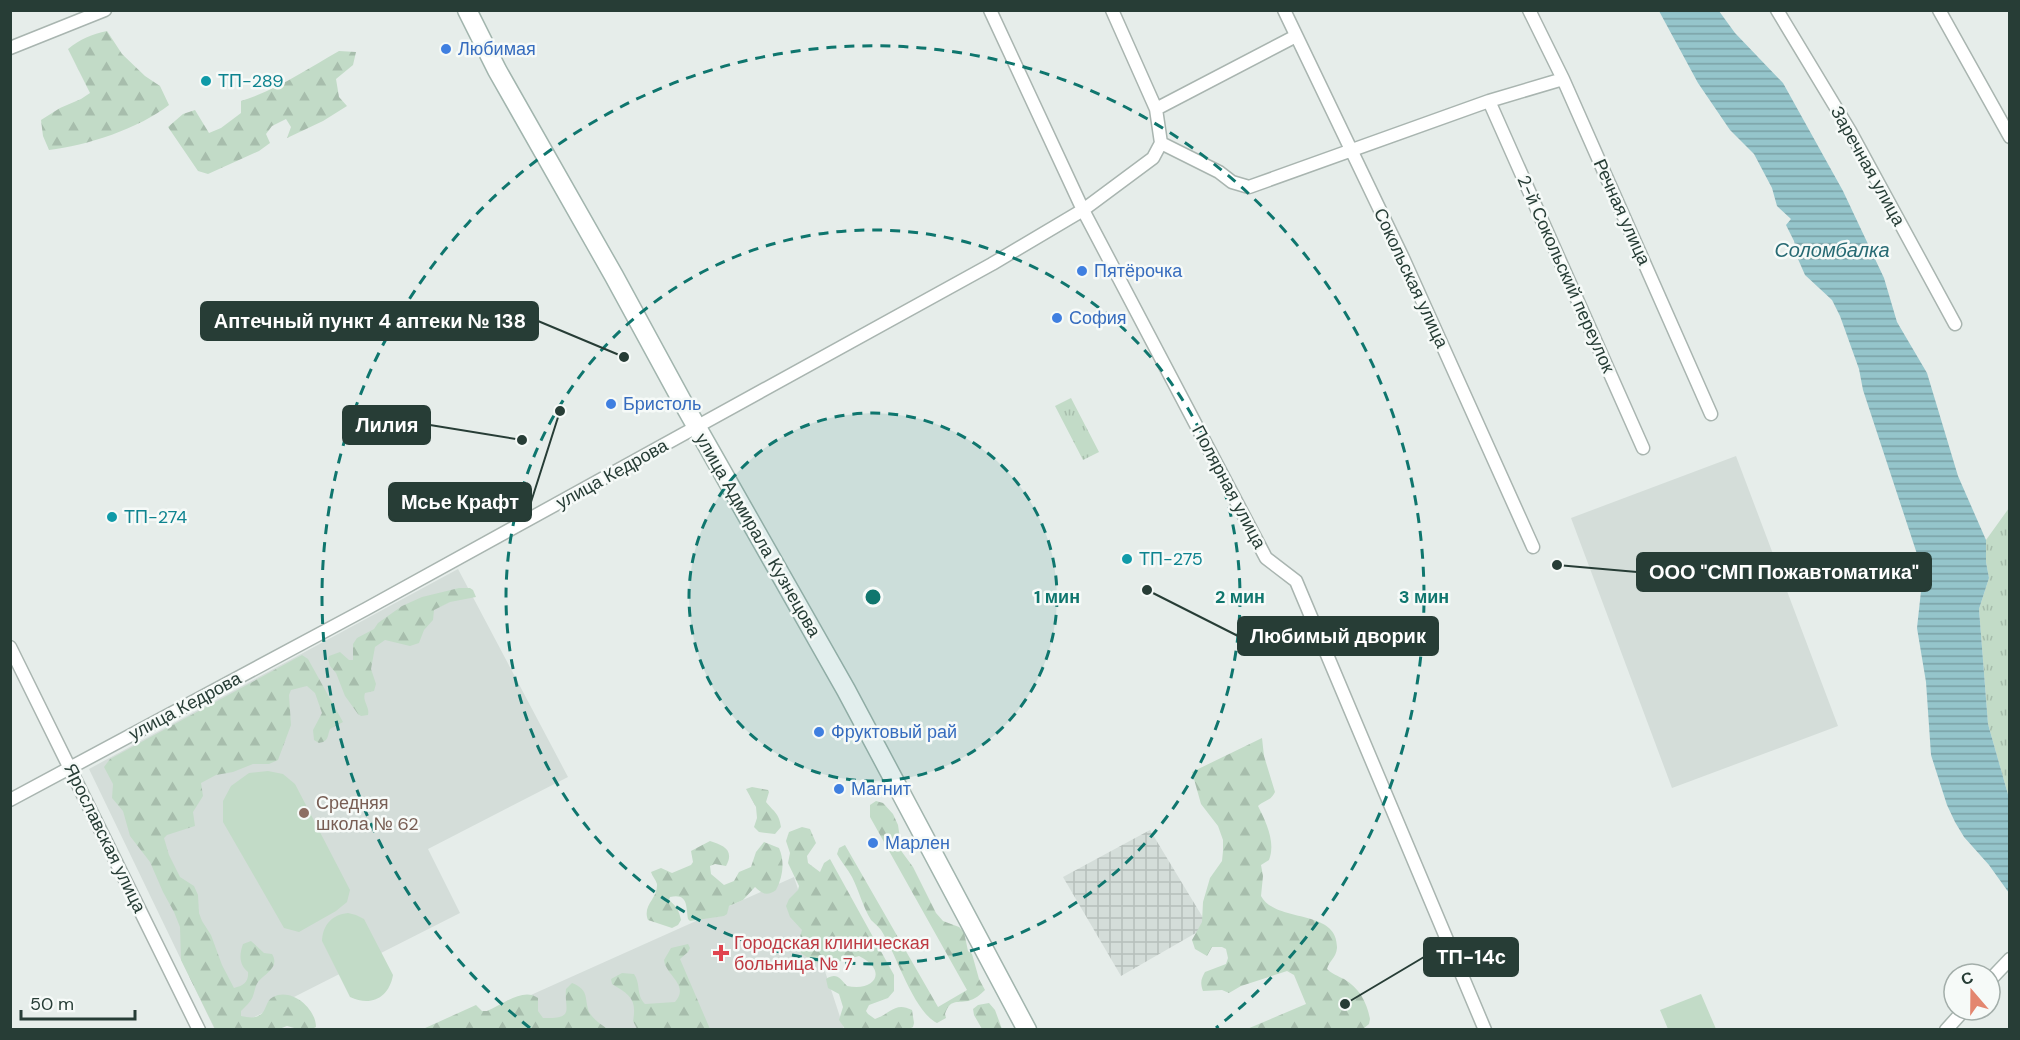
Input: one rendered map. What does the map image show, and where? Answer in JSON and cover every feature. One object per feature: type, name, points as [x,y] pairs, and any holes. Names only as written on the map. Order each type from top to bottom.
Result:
[{"type":"main road","name":"улица Адмирала Кузнецова","points":[[467,10],[497,70],[846,690],[1027,1029]]},
{"type":"street","points":[[10,48],[105,10]]},
{"type":"street","name":"Полярная улица","points":[[990,10],[1083,210],[1266,558],[1296,581],[1485,1029]]},
{"type":"street","points":[[1112,10],[1156,110],[1161,143],[1218,172],[1232,182],[1249,187],[1489,101],[1563,79]]},
{"type":"street","name":"Сокольская улица","points":[[1284,10],[1403,258],[1533,547]]},
{"type":"street","name":"Речная улица","points":[[1528,10],[1563,79],[1711,414]]},
{"type":"street","name":"Заречная улица","points":[[1777,10],[1850,131],[1955,324]]},
{"type":"street","points":[[1939,10],[2010,137]]},
{"type":"street","points":[[1156,110],[1296,36]]},
{"type":"street","name":"2-й Сокольский переулок","points":[[1489,101],[1643,448]]},
{"type":"street","name":"улица Кедрова","points":[[10,800],[697,428],[992,264],[1083,210],[1153,158],[1161,143]]},
{"type":"street","name":"Ярославская улица","points":[[10,647],[199,1029]]},
{"type":"shaded area","points":[[1736,456],[1838,726],[1672,788],[1571,518]]},
{"type":"shaded area","name":"Средняя школа № 62","points":[[458,569],[568,777],[428,849],[460,913],[231,1029],[215,1030],[89,769]]},
{"type":"shaded area","points":[[1150,830],[1208,926],[1121,976],[1063,877]]},
{"type":"shaded area","name":"Городская клиническая больница № 7","points":[[794,877],[844,1029],[453,1030]]},
{"type":"green space","points":[[107,31],[122,54],[145,76],[160,86],[169,105],[143,121],[112,135],[79,145],[49,150],[43,136],[41,120],[90,93],[68,49],[86,37]]},
{"type":"green space","points":[[339,51],[356,52],[353,65],[336,79],[339,97],[347,106],[323,121],[287,138],[291,127],[286,119],[272,126],[266,134],[270,143],[259,151],[208,174],[198,171],[168,127],[183,114],[195,110],[209,133],[221,128],[241,113],[241,101],[279,85]]},
{"type":"green space","points":[[1071,398],[1099,452],[1083,460],[1055,406]]},
{"type":"green space","points":[[2009,508],[2009,798],[1988,724],[1979,609],[1989,578],[1986,540]]},
{"type":"green space","points":[[459,588],[470,588],[476,597],[450,602],[434,610],[433,620],[424,630],[419,643],[410,646],[385,640],[375,647],[371,669],[376,684],[374,691],[365,693],[364,699],[368,715],[358,714],[345,696],[336,673],[330,666],[329,656],[340,652],[349,660],[353,660],[353,644],[357,638],[374,629],[378,623],[402,606],[422,597]]},
{"type":"green space","points":[[302,655],[308,659],[343,722],[330,729],[325,741],[319,743],[314,740],[313,730],[322,713],[315,693],[307,686],[291,690],[289,695],[291,725],[278,760],[269,764],[253,764],[233,772],[216,775],[201,783],[203,796],[193,812],[195,826],[164,838],[169,855],[180,877],[194,886],[198,895],[202,921],[211,935],[222,965],[234,988],[243,985],[248,978],[248,972],[241,960],[243,944],[251,941],[264,953],[272,954],[273,966],[256,985],[251,1000],[241,1011],[241,1016],[258,1016],[264,1011],[270,999],[287,995],[295,997],[307,1007],[312,1013],[316,1027],[305,1030],[287,1026],[279,1029],[215,1029],[181,960],[180,927],[174,912],[150,862],[130,836],[123,811],[112,798],[113,784],[104,767],[110,759]]},
{"type":"green space","points":[[1262,738],[1264,756],[1275,792],[1272,797],[1258,806],[1271,839],[1269,860],[1261,865],[1263,876],[1261,896],[1269,905],[1317,921],[1328,927],[1335,935],[1337,948],[1327,969],[1344,979],[1362,996],[1370,1019],[1369,1024],[1363,1029],[1247,1029],[1306,1004],[1294,975],[1287,971],[1241,986],[1229,993],[1222,990],[1203,991],[1201,986],[1205,972],[1226,964],[1228,958],[1226,949],[1222,947],[1212,947],[1207,956],[1195,949],[1192,940],[1202,922],[1203,902],[1210,878],[1222,861],[1223,840],[1218,826],[1201,804],[1192,772]]},
{"type":"green space","points":[[268,771],[283,774],[295,784],[350,890],[347,902],[336,911],[299,932],[284,928],[223,822],[223,801],[231,786],[249,773]]},
{"type":"green space","points":[[752,787],[769,792],[766,802],[777,816],[781,827],[775,834],[759,832],[754,827],[757,818],[756,807],[746,789]]},
{"type":"green space","points":[[876,801],[883,803],[893,814],[898,825],[902,852],[913,867],[936,913],[943,921],[959,927],[964,932],[968,951],[972,954],[979,979],[985,990],[971,1000],[951,1004],[945,1014],[946,1018],[937,1023],[920,1007],[887,940],[871,920],[852,877],[837,854],[839,848],[845,845],[938,1007],[967,990],[870,817],[870,805]]},
{"type":"green space","points":[[802,827],[810,829],[816,843],[807,856],[808,863],[820,872],[824,863],[830,859],[894,975],[894,991],[888,998],[869,1005],[866,1011],[875,1019],[901,1007],[912,1010],[913,1027],[909,1029],[845,1029],[839,1020],[843,1007],[839,994],[828,988],[826,979],[836,976],[847,986],[865,986],[875,978],[876,973],[873,967],[859,956],[827,965],[812,961],[801,953],[799,940],[802,930],[790,917],[786,906],[799,886],[788,863],[790,853],[786,841],[789,832]]},
{"type":"green space","points":[[710,841],[723,846],[728,852],[726,866],[715,864],[710,866],[711,874],[724,885],[734,881],[739,872],[751,867],[756,852],[764,842],[779,848],[782,869],[776,890],[764,893],[755,887],[743,900],[729,906],[724,916],[690,921],[683,899],[676,896],[670,897],[669,900],[677,908],[681,920],[678,925],[672,928],[648,920],[648,906],[657,889],[651,872],[661,868],[672,873],[691,865],[693,862],[691,851]]},
{"type":"green space","points":[[348,913],[364,919],[393,975],[388,990],[372,1000],[365,1001],[350,997],[322,941],[329,921]]},
{"type":"green space","points":[[688,944],[690,948],[688,952],[680,959],[710,1029],[637,1029],[633,1021],[634,1007],[631,998],[612,984],[611,979],[622,973],[634,974],[640,997],[645,1004],[675,1002],[679,996],[679,985],[664,960],[671,948]]},
{"type":"green space","points":[[572,983],[584,992],[591,1015],[608,1029],[423,1029],[476,1005],[482,1011],[487,1011],[512,998],[526,995],[538,998],[538,1011],[543,1018],[560,1017],[566,1012],[566,989]]},
{"type":"green space","points":[[1701,994],[1716,1029],[1668,1029],[1660,1010]]},
{"type":"green space","points":[[989,1003],[995,1010],[1002,1029],[982,1029],[974,1015],[973,1009],[978,1005]]},
{"type":"water","name":"Соломбалка","points":[[1659,11],[1719,11],[1735,33],[1783,83],[1843,191],[1884,278],[1897,322],[1927,373],[1958,476],[1986,540],[1989,578],[1979,609],[1988,724],[2009,798],[2009,893],[1989,865],[1964,837],[1955,822],[1931,755],[1926,682],[1917,628],[1921,591],[1917,554],[1840,316],[1832,300],[1805,275],[1786,225],[1791,219],[1777,206],[1772,188],[1754,154],[1730,130],[1698,83]]},
{"type":"place","name":"Любимая","points":[[446,49]]},
{"type":"place","name":"ТП-289","points":[[206,81]]},
{"type":"place","name":"Пятёрочка","points":[[1082,271]]},
{"type":"place","name":"София","points":[[1057,318]]},
{"type":"place","name":"Аптечный пункт 4 аптеки № 138","points":[[624,357]]},
{"type":"place","name":"Бристоль","points":[[611,404]]},
{"type":"place","name":"Мсье Крафт","points":[[560,411]]},
{"type":"place","name":"Лилия","points":[[522,440]]},
{"type":"place","name":"ТП-274","points":[[112,517]]},
{"type":"place","name":"ТП-275","points":[[1127,559]]},
{"type":"place","name":"ООО \"СМП Пожавтоматика\"","points":[[1557,565]]},
{"type":"place","name":"Любимый дворик","points":[[1147,590]]},
{"type":"place","name":"Фруктовый рай","points":[[819,732]]},
{"type":"place","name":"Магнит","points":[[839,789]]},
{"type":"place","name":"Средняя школа № 62","points":[[304,813]]},
{"type":"place","name":"Марлен","points":[[873,843]]},
{"type":"place","name":"Городская клиническая больница № 7","points":[[721,953]]},
{"type":"place","name":"ТП-14с","points":[[1345,1004]]}]
